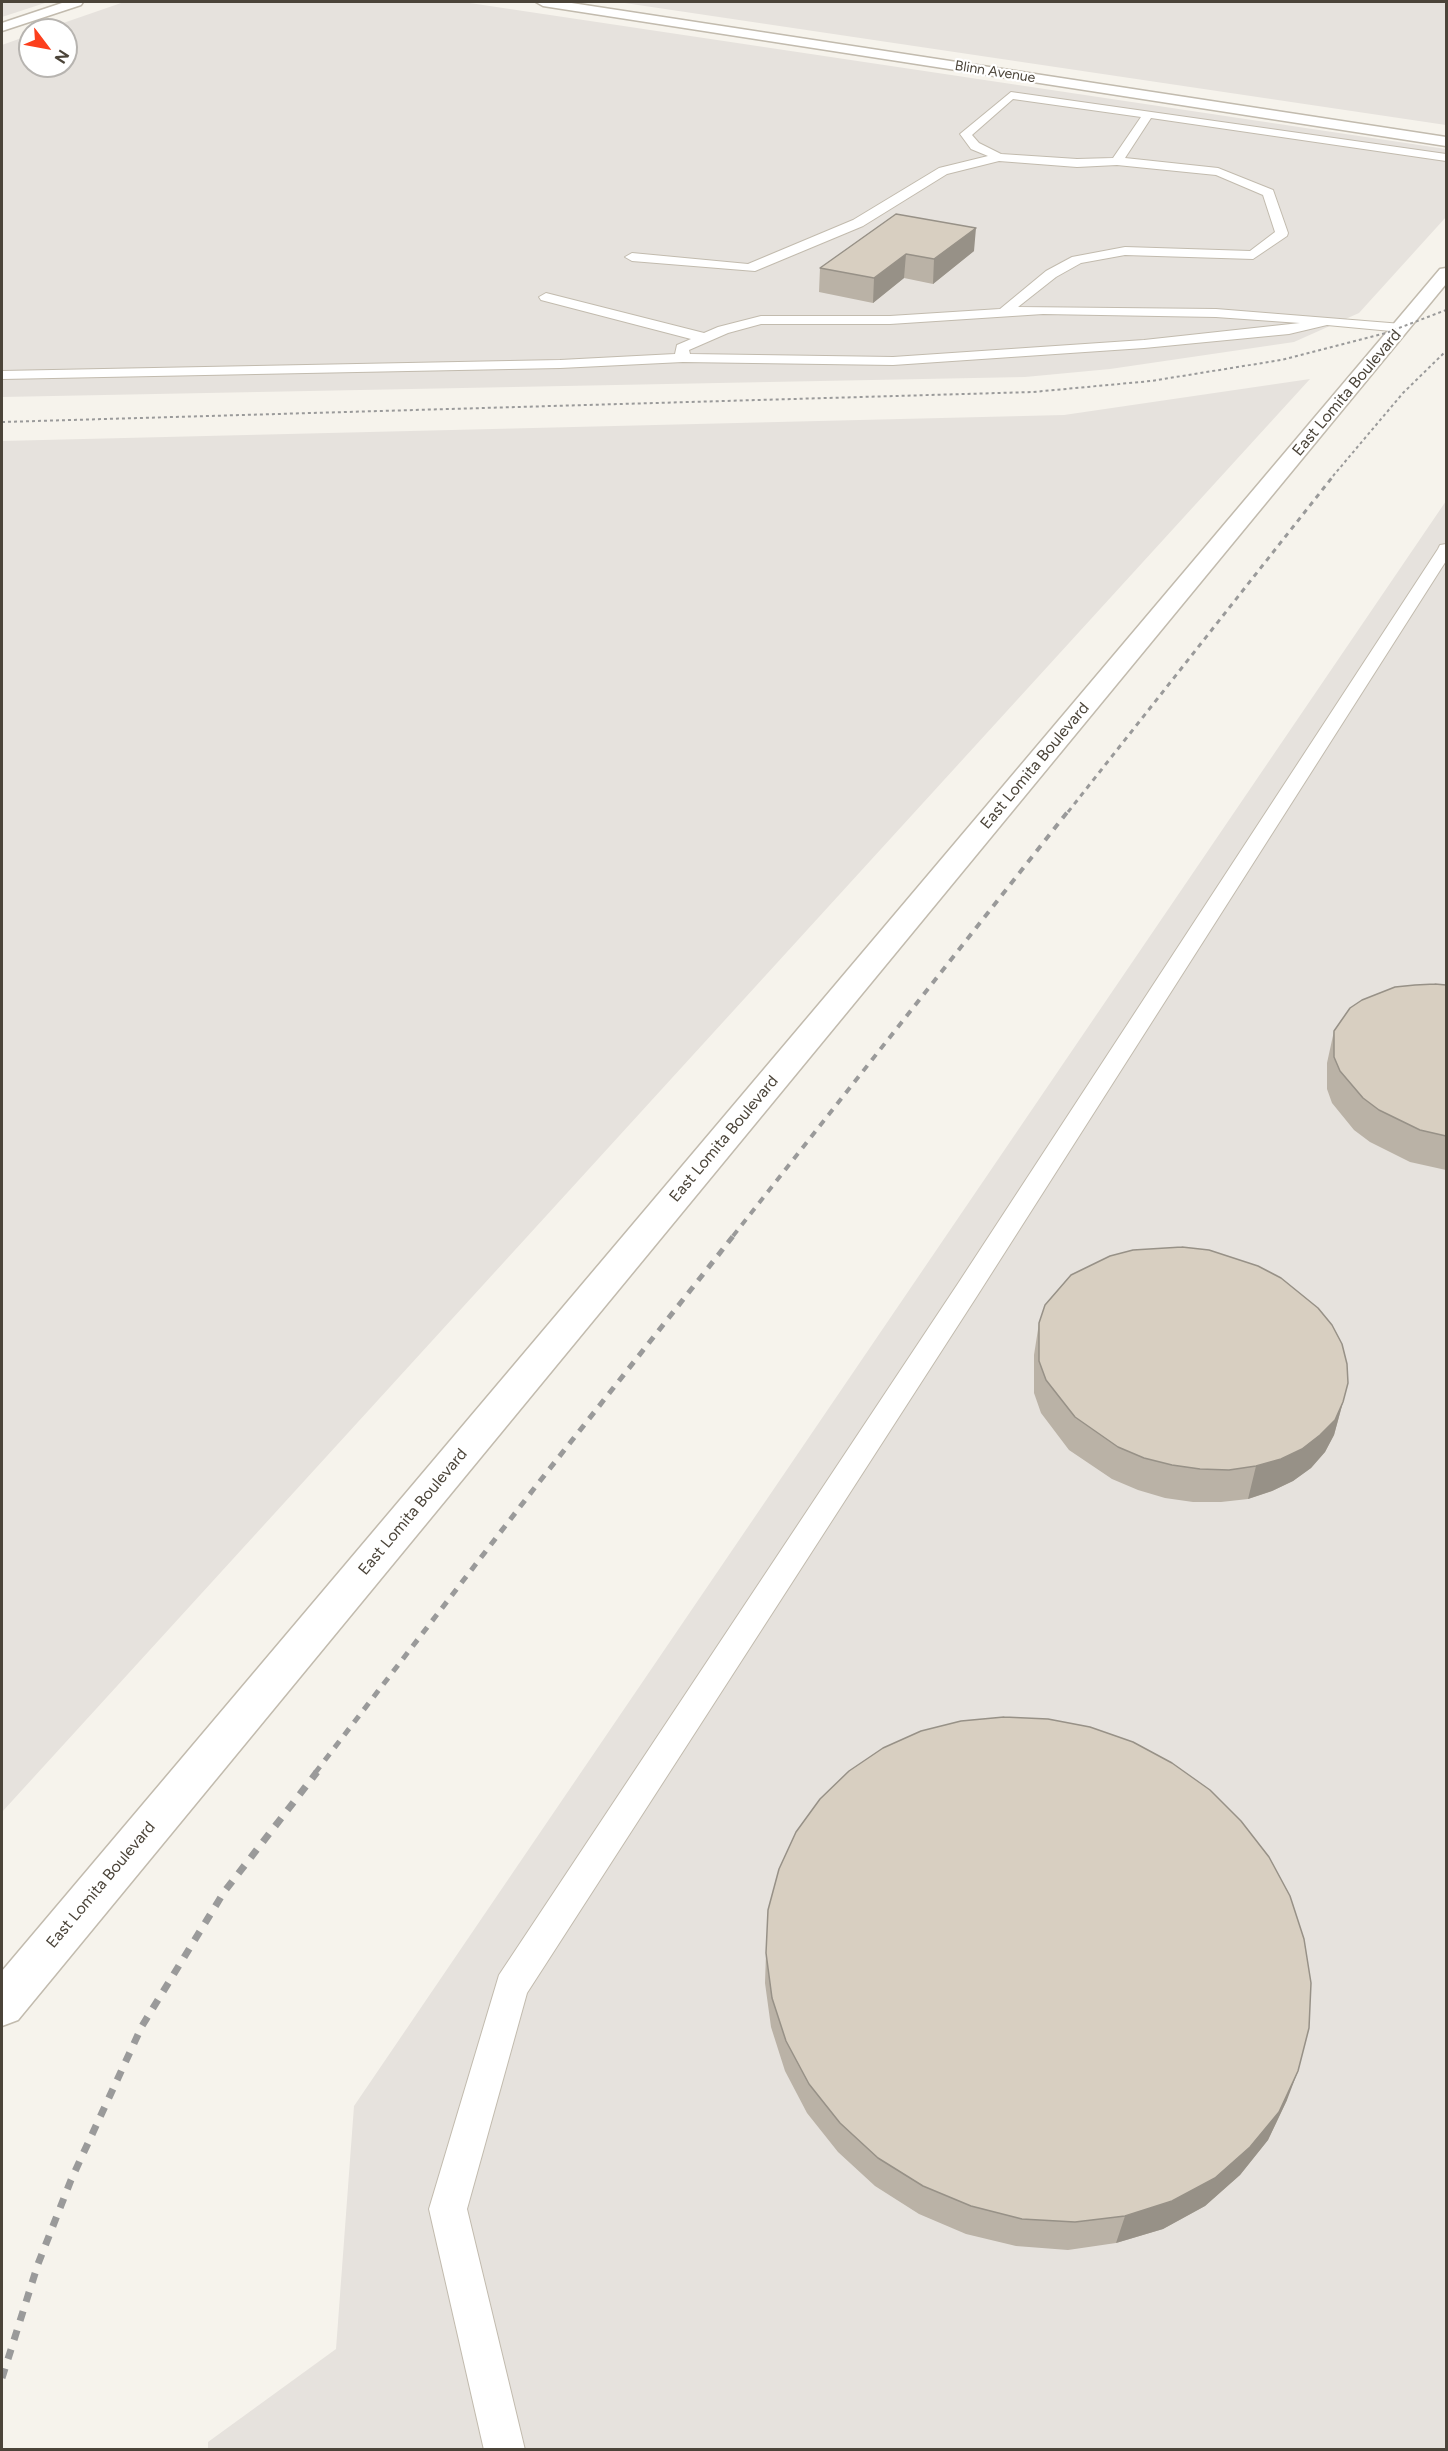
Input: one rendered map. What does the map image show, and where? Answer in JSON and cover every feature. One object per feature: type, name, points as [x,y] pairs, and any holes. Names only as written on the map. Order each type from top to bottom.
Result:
[{"type":"street","points":[[2,27],[76,2]]},
{"type":"street","name":"Blinn Avenue","points":[[543,2],[1446,142]]},
{"type":"street","name":"East Lomita Boulevard","points":[[2,2005],[1446,273]]},
{"type":"lane","points":[[999,157],[975,146],[966,134],[1011,95],[1446,156]]},
{"type":"lane","points":[[1117,161],[1148,115]]},
{"type":"lane","points":[[632,257],[750,268],[858,223],[943,171],[999,157],[1077,163],[1117,161],[1218,172],[1269,193],[1282,233],[1253,255],[1125,251],[1077,260],[1051,274],[1005,312]]},
{"type":"lane","points":[[546,297],[705,338]]},
{"type":"lane","points":[[683,358],[682,348],[723,330],[761,320],[890,320],[1043,310],[1216,313],[1402,328]]},
{"type":"lane","points":[[2,375],[560,364],[683,358],[893,361],[1144,344],[1289,330],[1328,321]]},
{"type":"lane","points":[[506,2450],[447,2209],[511,1987],[961,1299],[1446,549]]},
{"type":"shaded area","points":[[2,2],[48,2],[2,17]]},
{"type":"shaded area","points":[[124,2],[463,2],[1446,149],[1446,217],[1359,313],[1294,342],[1110,369],[1025,377],[2,397],[2,45],[18,39],[18,78],[78,78],[78,18]]},
{"type":"shaded area","points":[[618,2],[1446,2],[1446,125]]},
{"type":"shaded area","points":[[1310,379],[2,1812],[2,441],[1064,415]]},
{"type":"shaded area","points":[[1446,501],[1446,2449],[208,2450],[208,2442],[336,2349],[354,2106]]},
{"type":"building","points":[[896,214],[976,228],[934,259],[906,254],[874,278],[820,268]]},
{"type":"building","points":[[1446,985],[1446,1136],[1420,1130],[1379,1110],[1363,1098],[1340,1071],[1334,1057],[1334,1031],[1350,1008],[1362,1000],[1395,987]]},
{"type":"building","points":[[1182,1247],[1209,1250],[1258,1266],[1281,1278],[1318,1308],[1332,1325],[1342,1344],[1347,1364],[1348,1383],[1335,1420],[1302,1449],[1281,1459],[1229,1470],[1200,1469],[1144,1458],[1118,1447],[1075,1417],[1046,1380],[1039,1361],[1039,1323],[1045,1305],[1071,1275],[1110,1256],[1133,1250]]},
{"type":"building","points":[[1004,1717],[1048,1719],[1090,1727],[1133,1742],[1172,1763],[1210,1790],[1241,1821],[1269,1857],[1290,1896],[1304,1939],[1311,1983],[1309,2028],[1298,2071],[1279,2112],[1250,2147],[1215,2178],[1172,2201],[1125,2216],[1075,2222],[1022,2219],[971,2206],[923,2186],[878,2158],[840,2123],[809,2084],[786,2041],[772,1998],[766,1953],[768,1910],[779,1869],[796,1832],[820,1799],[849,1771],[883,1748],[921,1731],[961,1721]]},
{"type":"railway","points":[[2,422],[1033,392],[1151,381],[1281,360],[1386,333],[1446,310]]},
{"type":"railway","points":[[1333,476],[1403,393],[1446,351]]},
{"type":"railway","points":[[1068,812],[1334,475]]},
{"type":"railway","points":[[733,1236],[1069,810]]},
{"type":"railway","points":[[315,1773],[536,1486],[734,1235]]},
{"type":"railway","points":[[2,2378],[38,2264],[71,2180],[142,2026],[224,1892],[317,1772]]}]
